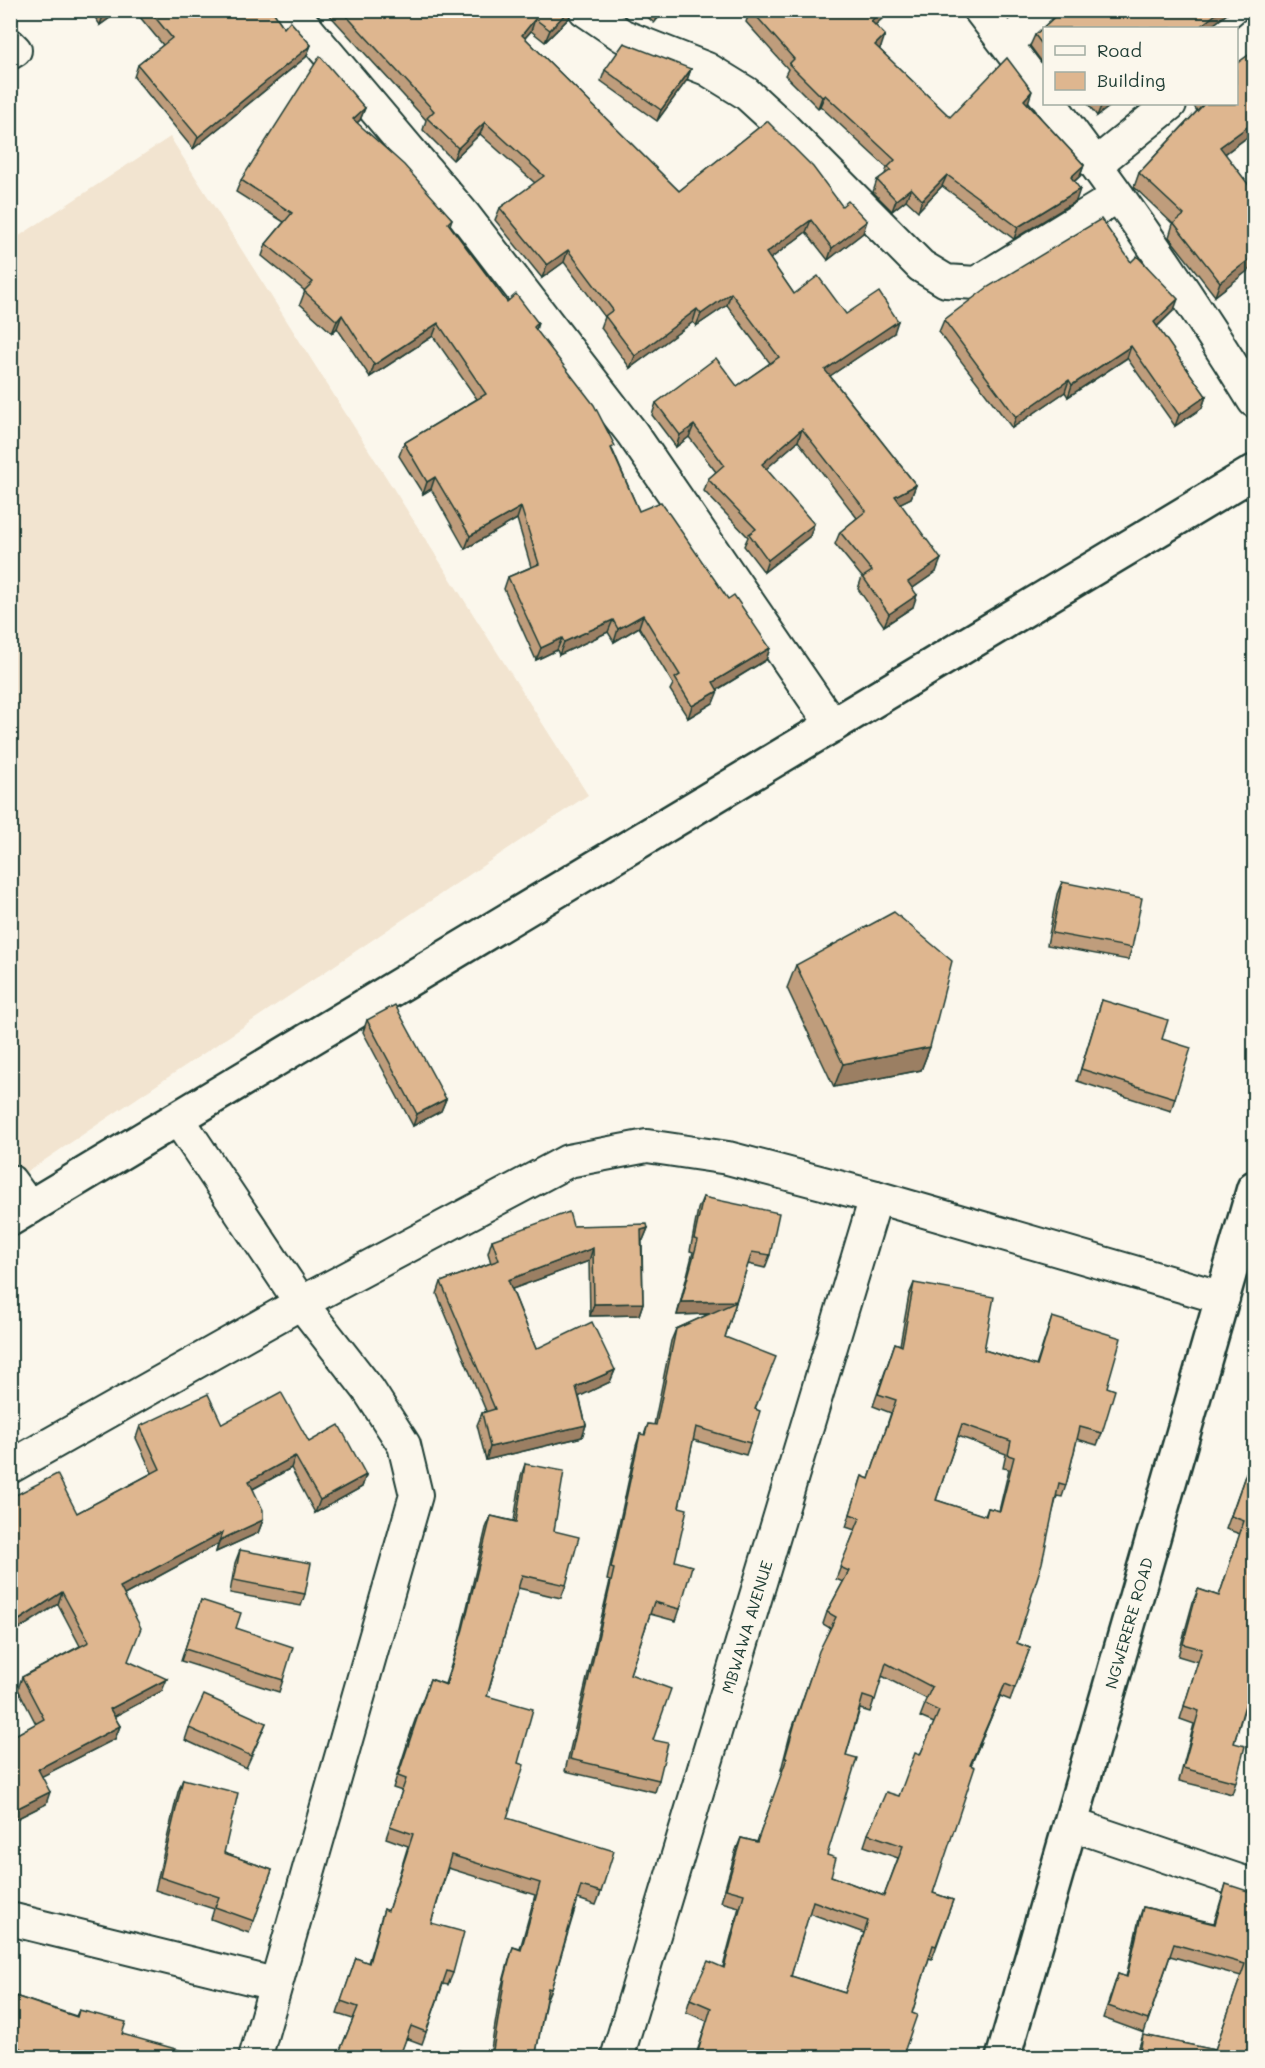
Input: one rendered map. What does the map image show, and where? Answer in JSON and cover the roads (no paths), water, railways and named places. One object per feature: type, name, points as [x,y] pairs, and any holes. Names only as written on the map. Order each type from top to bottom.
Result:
[{"type":"street","points":[[291,10],[465,215],[632,433],[833,726]]},
{"type":"street","points":[[585,10],[623,36],[707,69],[746,93],[921,266],[946,281],[976,283],[1118,196]]},
{"type":"street","points":[[980,10],[1043,93]]},
{"type":"street","points":[[1007,44],[1045,10]]},
{"type":"street","points":[[1238,47],[1254,34]]},
{"type":"street","points":[[10,45],[15,50],[10,53]]},
{"type":"street","points":[[1052,105],[1096,164],[1222,348],[1254,401]]},
{"type":"street","points":[[1096,164],[1169,105]]},
{"type":"street","points":[[10,1181],[20,1213],[1254,472]]},
{"type":"street","points":[[178,1119],[301,1303],[368,1389],[404,1445],[416,1495],[274,1984],[255,2058]]},
{"type":"street","points":[[10,1467],[301,1303],[568,1161],[647,1146],[728,1158],[876,1197],[1223,1298]]},
{"type":"street","name":"NGWERERE ROAD","points":[[1003,2058],[1254,1188]]},
{"type":"street","name":"MBWAWA AVENUE","points":[[617,2058],[876,1197]]},
{"type":"street","points":[[1071,1824],[1254,1886]]},
{"type":"street","points":[[10,1919],[274,1984]]}]
